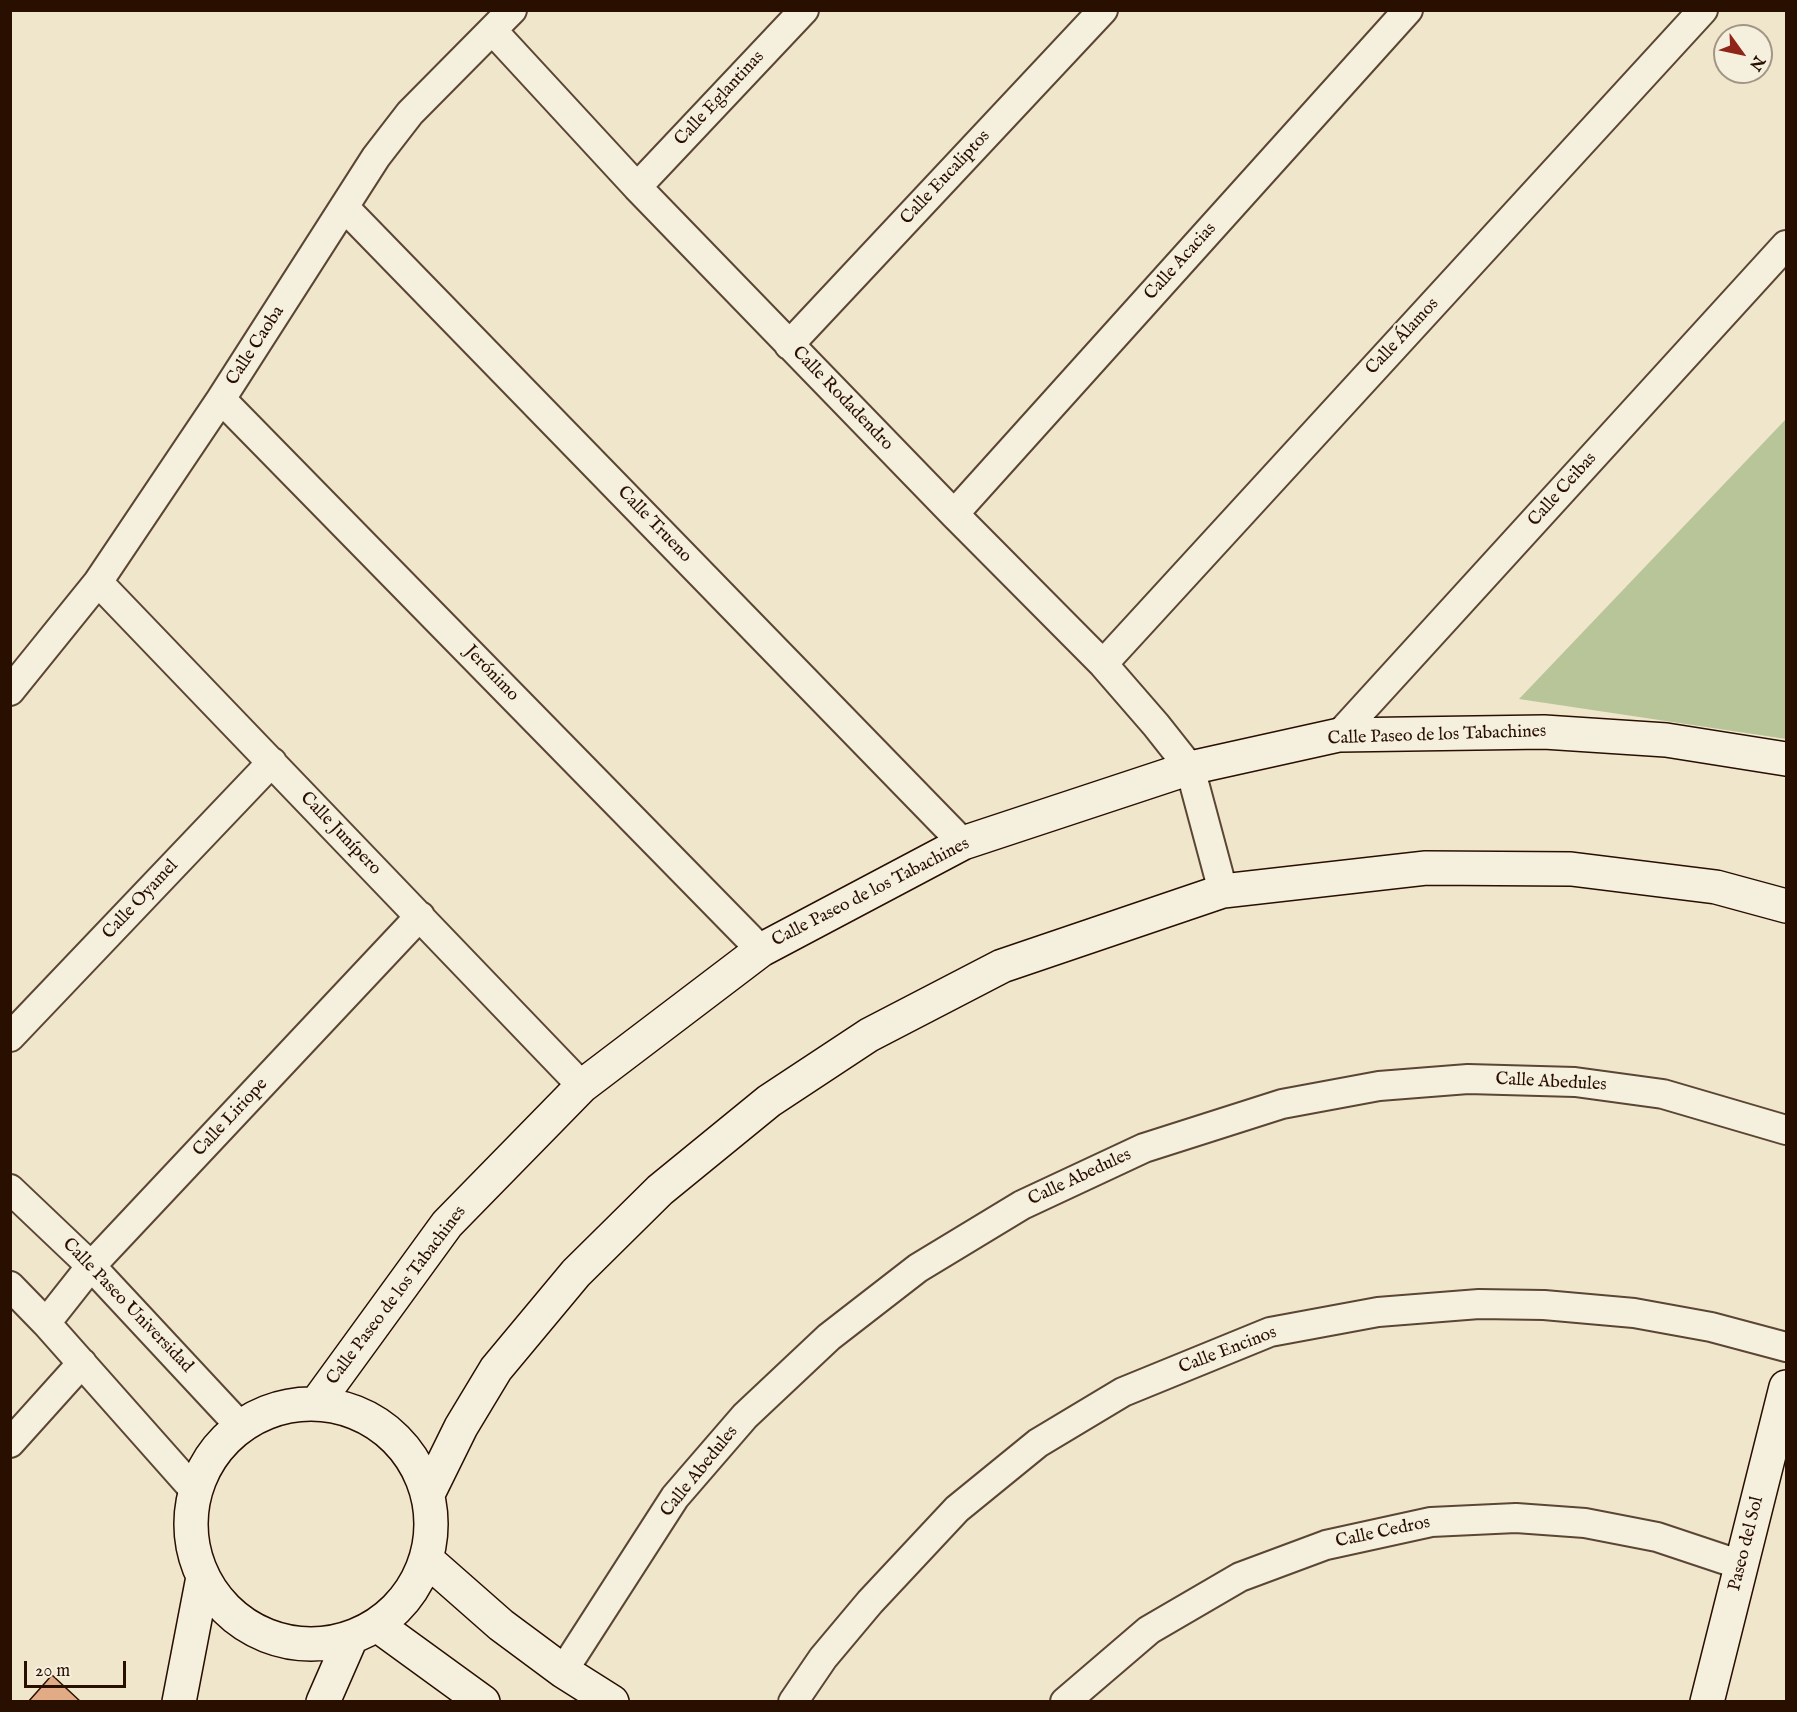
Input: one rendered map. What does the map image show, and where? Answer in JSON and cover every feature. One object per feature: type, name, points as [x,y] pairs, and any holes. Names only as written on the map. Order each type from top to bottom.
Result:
[{"type":"street","name":"Calle Caoba","points":[[10,691],[98,582],[221,399],[376,158],[410,113],[512,10]]},
{"type":"street","name":"Calle Eglantinas","points":[[637,187],[804,10]]},
{"type":"street","name":"Calle Eucaliptos","points":[[789,345],[1103,10]]},
{"type":"street","name":"Calle Acacias","points":[[954,514],[1408,10]]},
{"type":"street","name":"Calle Álamos","points":[[1103,664],[1703,10]]},
{"type":"street","name":"Calle Rodadendro","points":[[493,31],[637,187],[789,345],[1103,664],[1190,768]]},
{"type":"street","name":"Calle Trueno","points":[[345,208],[963,843]]},
{"type":"street","name":"Calle Ceibas","points":[[1339,735],[1786,244]]},
{"type":"street","name":"Jerónimo","points":[[221,399],[761,950]]},
{"type":"street","name":"Calle Junípero","points":[[98,582],[582,1086]]},
{"type":"street","name":"Calle Paseo de los Tabachines","points":[[316,1404],[447,1224],[582,1086],[761,950],[963,843],[1190,768],[1339,735],[1544,732],[1666,740],[1786,759]]},
{"type":"street","name":"Calle Oyamel","points":[[10,1037],[272,762]]},
{"type":"street","points":[[1190,768],[1223,891]]},
{"type":"street","points":[[428,1494],[461,1427],[496,1369],[576,1273],[660,1190],[769,1101],[869,1035],[1002,966],[1223,891],[1426,868],[1571,869],[1716,887],[1786,906]]},
{"type":"street","name":"Calle Liriope","points":[[46,1323],[91,1266],[420,916]]},
{"type":"street","name":"Calle Abedules","points":[[563,1671],[675,1497],[745,1416],[829,1337],[918,1268],[1023,1205],[1144,1148],[1282,1104],[1379,1086],[1468,1079],[1575,1082],[1663,1094],[1786,1130]]},
{"type":"street","name":"Calle Paseo Universidad","points":[[10,1189],[91,1266],[241,1427]]},
{"type":"street","points":[[10,1286],[46,1323],[196,1492]]},
{"type":"street","name":"Calle Encinos","points":[[794,1701],[823,1658],[870,1602],[957,1509],[1038,1443],[1123,1392],[1270,1332],[1378,1312],[1479,1304],[1544,1305],[1634,1312],[1711,1327],[1786,1347]]},
{"type":"street","points":[[10,1443],[82,1363]]},
{"type":"street","name":"Paseo del Sol","points":[[1707,1701],[1786,1387]]},
{"type":"street","points":[[323,1701],[364,1631],[407,1596],[426,1559],[431,1527],[428,1494],[417,1466],[398,1440],[375,1421],[346,1408],[316,1404],[276,1409],[241,1427],[213,1455],[196,1492],[191,1521],[194,1549],[203,1577],[219,1601],[240,1621],[265,1636],[294,1643],[322,1644],[364,1631],[483,1701]]},
{"type":"street","name":"Calle Cedros","points":[[1065,1701],[1149,1630],[1240,1577],[1326,1545],[1431,1522],[1516,1518],[1585,1523],[1657,1537],[1741,1565]]},
{"type":"street","points":[[426,1559],[501,1625],[563,1671],[612,1701]]},
{"type":"street","points":[[179,1701],[203,1577]]},
{"type":"green space","points":[[1786,419],[1786,739],[1519,699]]},
{"type":"building","points":[[52,1675],[81,1702],[28,1702]]}]
